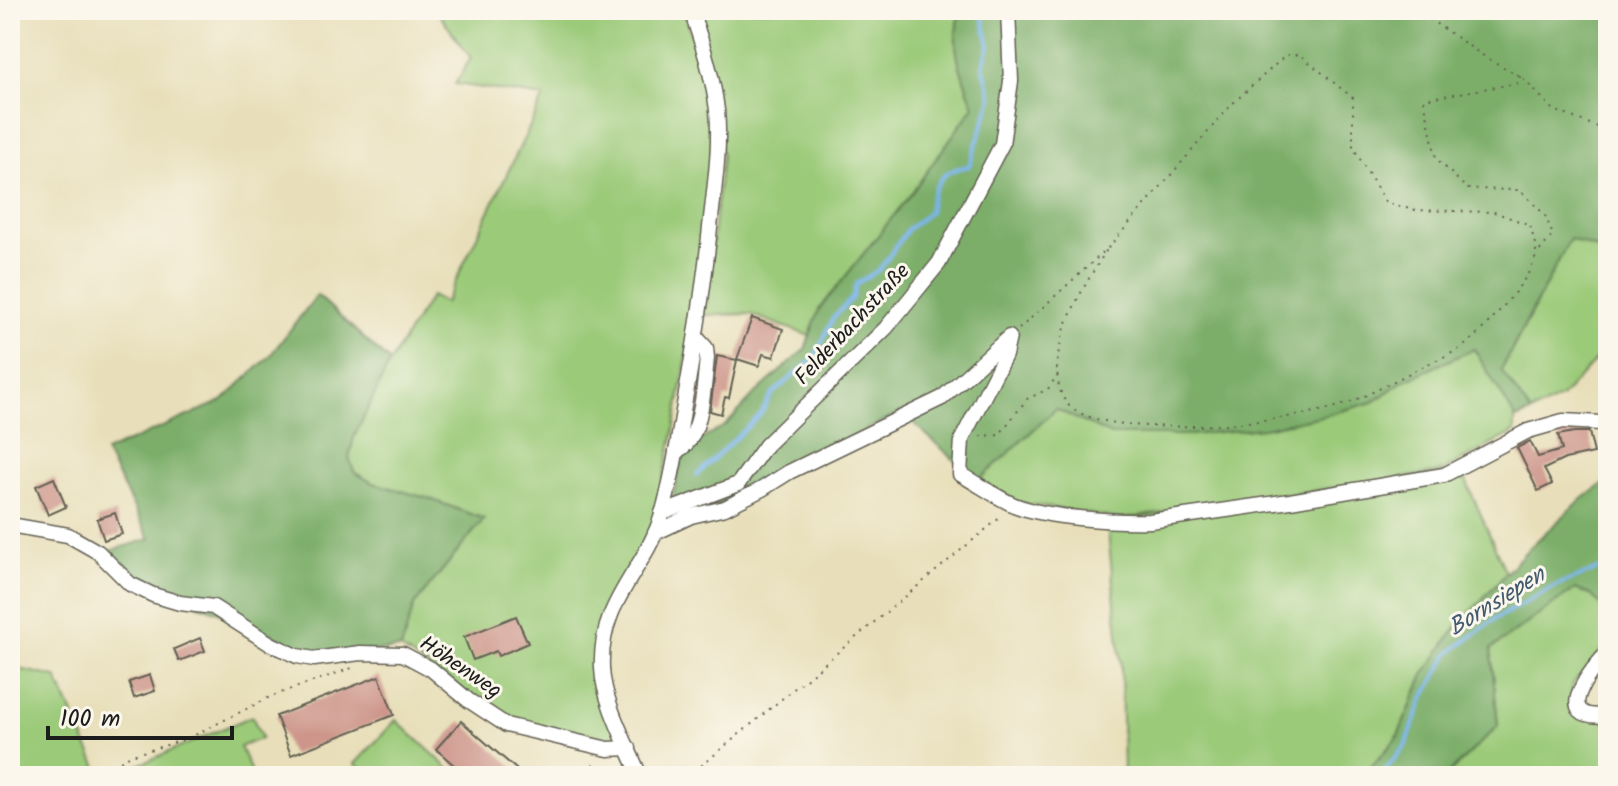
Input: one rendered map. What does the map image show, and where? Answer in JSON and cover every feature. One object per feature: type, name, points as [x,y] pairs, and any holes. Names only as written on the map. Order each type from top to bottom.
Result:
[{"type":"street","points":[[640,776],[621,748],[602,671],[602,648],[608,620],[620,591],[655,533],[662,513],[696,337],[718,151],[717,109],[710,69],[691,10]]},
{"type":"street","name":"Felderbachstraße","points":[[662,513],[738,484],[766,445],[886,328],[939,263],[1002,144],[1011,81],[1008,10]]},
{"type":"street","points":[[655,533],[691,516],[725,508],[789,472],[942,398],[1009,337]]},
{"type":"street","points":[[1009,337],[1005,355],[962,439],[960,474],[1015,505],[1059,514],[1126,522],[1199,515],[1444,475],[1528,431],[1563,421],[1608,426]]},
{"type":"street","name":"Höhenweg","points":[[10,525],[68,535],[98,552],[130,584],[180,603],[213,607],[269,643],[297,656],[314,659],[360,653],[403,654],[431,669],[468,700],[506,725],[621,748]]},
{"type":"street","points":[[1608,652],[1588,673],[1577,693],[1579,705],[1585,712],[1596,717],[1608,715]]},
{"type":"path","points":[[1416,10],[1485,57],[1520,76],[1554,110],[1608,131]]},
{"type":"path","points":[[1009,337],[1108,248],[1232,104],[1286,55],[1300,55],[1353,98],[1353,147],[1385,202],[1413,210],[1494,212],[1530,225],[1536,255]]},
{"type":"path","points":[[1108,248],[1069,318],[1057,361],[1064,400],[1078,413],[1124,426],[1200,426],[1272,420],[1344,405],[1464,345],[1520,286],[1536,255],[1553,235],[1545,215],[1520,190],[1467,189],[1436,158],[1424,99],[1519,83],[1520,76]]},
{"type":"path","points":[[970,437],[999,435],[1027,399],[1048,389],[1058,374]]},
{"type":"path","points":[[689,776],[1015,505]]},
{"type":"path","points":[[92,776],[129,756],[187,739],[272,696],[351,670],[360,653]]},
{"type":"path","points":[[580,776],[621,748]]},
{"type":"green space","points":[[436,10],[684,10],[709,98],[712,147],[698,292],[673,437],[652,526],[607,608],[596,636],[597,672],[618,735],[612,743],[508,720],[401,649],[414,605],[484,519],[373,483],[354,472],[349,457],[354,437],[390,362],[431,296],[445,303],[544,97],[455,84],[471,58]]},
{"type":"green space","points":[[697,10],[956,10],[960,14],[956,49],[974,106],[910,195],[819,310],[810,336],[750,314],[704,315],[722,156]]},
{"type":"green space","points":[[956,10],[1608,10],[1608,253],[1570,239],[1501,370],[1531,413],[1516,419],[1474,349],[1403,381],[1373,402],[1264,428],[1189,435],[1111,435],[1056,409],[978,481],[901,412],[725,504],[667,523],[684,449],[726,425],[805,349],[819,310],[910,195],[974,106],[958,60],[956,38],[960,14]]},
{"type":"green space","points":[[1570,239],[1608,253],[1608,346],[1562,397],[1531,413],[1501,371]]},
{"type":"green space","points":[[317,295],[390,362],[354,437],[349,457],[354,472],[373,483],[484,519],[414,605],[401,649],[313,655],[247,622],[131,581],[105,552],[150,539],[105,452],[222,401],[269,357]]},
{"type":"green space","points":[[1474,349],[1515,416],[1515,432],[1440,472],[1120,519],[1017,502],[978,481],[1056,409],[1111,435],[1189,435],[1373,402],[1403,381]]},
{"type":"green space","points":[[1462,471],[1506,573],[1454,630],[1424,675],[1397,738],[1363,776],[1123,776],[1121,665],[1107,522]]},
{"type":"green space","points":[[1608,481],[1608,611],[1591,595],[1575,589],[1491,649],[1498,726],[1446,776],[1363,776],[1397,738],[1424,675],[1454,630],[1529,548],[1582,499]]},
{"type":"green space","points":[[1575,589],[1591,595],[1608,611],[1608,644],[1573,684],[1569,703],[1577,714],[1608,720],[1608,776],[1446,776],[1498,726],[1491,649]]},
{"type":"green space","points":[[10,667],[56,677],[101,776],[10,776]]},
{"type":"green space","points":[[252,716],[262,738],[240,747],[253,776],[113,776]]},
{"type":"green space","points":[[396,720],[457,776],[369,776],[355,764]]},
{"type":"building","points":[[752,318],[783,329],[774,357],[763,354],[759,366],[737,359]]},
{"type":"building","points":[[717,356],[737,360],[729,398],[725,397],[721,414],[710,411]]},
{"type":"building","points":[[1589,432],[1594,453],[1565,459],[1544,469],[1552,484],[1538,491],[1517,448],[1530,441],[1538,457],[1562,450],[1558,435]]},
{"type":"building","points":[[54,478],[66,507],[48,515],[36,486]]},
{"type":"building","points":[[115,513],[122,534],[104,540],[97,519]]},
{"type":"building","points":[[516,616],[528,643],[498,656],[496,651],[473,660],[464,637]]},
{"type":"building","points":[[200,638],[205,651],[179,661],[174,649]]},
{"type":"building","points":[[150,675],[155,691],[134,698],[129,682]]},
{"type":"building","points":[[379,676],[394,715],[291,755],[276,716]]},
{"type":"building","points":[[461,721],[524,776],[466,776],[436,749]]},
{"type":"waterway","points":[[697,475],[760,415],[772,394],[814,358],[834,317],[853,297],[856,284],[880,269],[908,229],[929,212],[932,194],[944,175],[969,166],[992,98],[983,66],[989,46],[981,10]]},
{"type":"waterway","name":"Bornsiepen","points":[[1380,776],[1406,745],[1423,699],[1449,653],[1495,619],[1557,585],[1608,566]]}]
